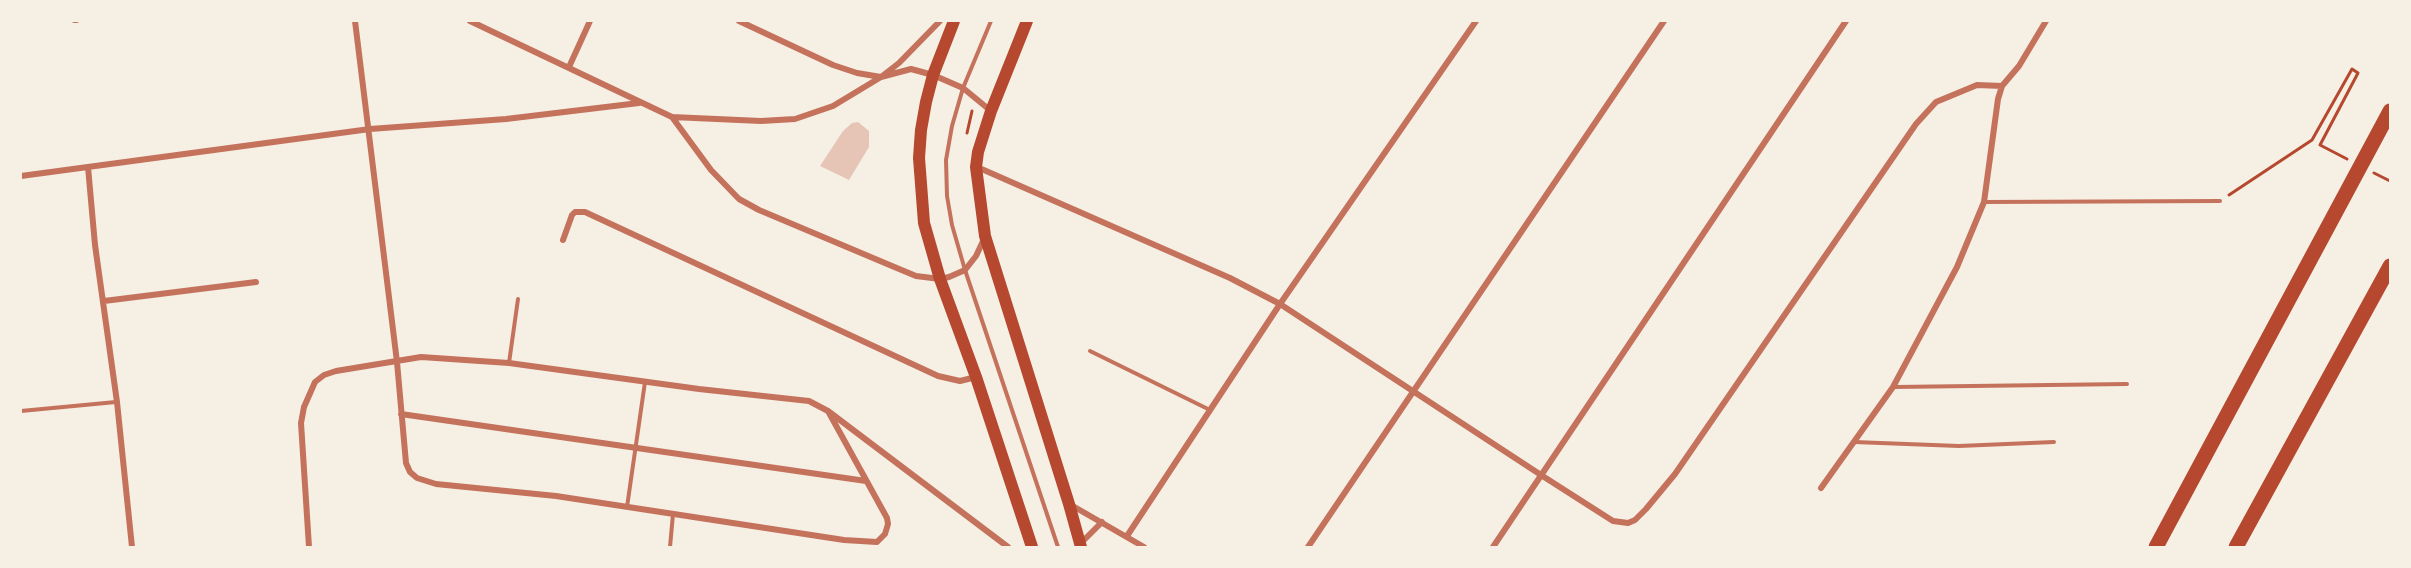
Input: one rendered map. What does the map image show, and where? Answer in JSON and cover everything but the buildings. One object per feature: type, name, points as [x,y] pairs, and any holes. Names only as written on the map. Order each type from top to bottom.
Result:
[{"type":"highway","points":[[2156,547],[2390,111]]},
{"type":"highway","points":[[2236,547],[2390,266]]},
{"type":"main road","points":[[954,21],[933,75],[926,102],[919,158],[924,223],[940,279],[976,377],[1032,547]]},
{"type":"main road","points":[[1027,21],[991,111],[978,152],[976,167],[985,236],[1070,504],[1080,545]]},
{"type":"street","points":[[355,21],[397,362],[406,463],[410,472],[424,482],[436,484],[556,496],[844,540],[877,542],[885,534],[887,518],[828,411]]},
{"type":"street","points":[[470,21],[672,117],[761,121],[795,119],[833,106],[881,77],[915,48],[940,21]]},
{"type":"street","points":[[569,67],[590,21]]},
{"type":"street","points":[[739,21],[832,65],[881,77],[911,69],[933,75],[963,88],[991,111]]},
{"type":"street","points":[[1127,536],[1280,304],[1476,21]]},
{"type":"street","points":[[1308,547],[1664,21]]},
{"type":"street","points":[[1493,547],[1846,21]]},
{"type":"street","points":[[1821,488],[1893,387],[1957,267],[1984,202],[1998,99],[2002,86],[2019,66],[2046,21]]},
{"type":"street","points":[[976,167],[1230,278],[1280,304],[1541,475],[1614,520],[1628,523],[1635,520],[1675,474],[1916,124],[1936,102],[1977,85],[2002,86]]},
{"type":"street","points":[[21,176],[370,129],[506,119],[639,103]]},
{"type":"street","points":[[672,117],[711,170],[739,199],[759,210],[916,276],[940,279],[965,270],[976,256],[985,236]]},
{"type":"street","points":[[88,167],[95,245],[117,402],[132,547]]},
{"type":"street","points":[[563,240],[572,215],[575,212],[585,212],[938,376],[951,381],[976,377]]},
{"type":"street","points":[[104,301],[256,282]]},
{"type":"street","points":[[309,547],[301,423],[311,389],[319,378],[330,373],[421,357],[509,363],[809,401],[828,411],[1008,547]]},
{"type":"street","points":[[401,414],[866,481]]},
{"type":"street","points":[[1070,504],[1144,547]]},
{"type":"street","points":[[1080,545],[1101,522]]},
{"type":"lane","points":[[991,21],[963,88],[952,126],[946,160],[947,196],[952,225],[965,270],[1058,547]]},
{"type":"lane","points":[[1984,202],[2220,201]]},
{"type":"lane","points":[[509,363],[518,299]]},
{"type":"lane","points":[[1090,351],[1210,410]]},
{"type":"lane","points":[[627,507],[645,381]]},
{"type":"lane","points":[[1893,387],[2127,384]]},
{"type":"lane","points":[[21,411],[117,402]]},
{"type":"lane","points":[[1853,442],[1959,446],[2054,442]]},
{"type":"lane","points":[[670,547],[673,513]]},
{"type":"path","points":[[2220,201],[2312,140],[2352,69],[2358,73],[2320,145]]}]
